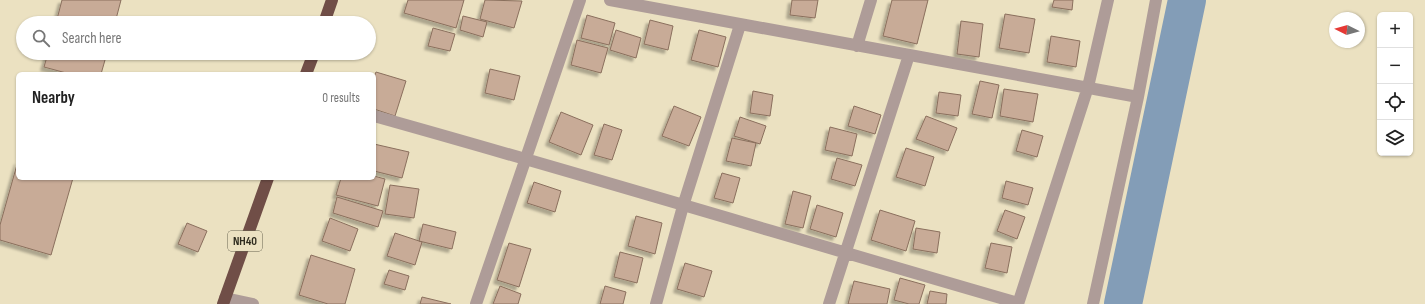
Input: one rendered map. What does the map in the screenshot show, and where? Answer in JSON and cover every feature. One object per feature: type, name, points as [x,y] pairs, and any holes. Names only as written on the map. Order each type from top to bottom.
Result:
[{"type":"highway","points":[[326,16],[332,0]]},
{"type":"highway","points":[[307,72],[311,60]]},
{"type":"highway","name":"NH40","points":[[224,301],[267,180]]},
{"type":"street","points":[[476,304],[580,0]]},
{"type":"street","points":[[610,0],[641,3],[740,25],[1138,97]]},
{"type":"street","points":[[857,46],[871,0]]},
{"type":"street","points":[[376,117],[526,158],[684,206],[1018,303],[1088,87],[1108,0]]},
{"type":"street","points":[[1093,304],[1138,97],[1156,0]]},
{"type":"street","points":[[656,304],[684,206],[740,25]]},
{"type":"street","points":[[829,304],[910,55]]},
{"type":"street","points":[[224,301],[253,304]]},
{"type":"building","points":[[62,0],[121,0],[117,16],[58,16]]},
{"type":"building","points":[[408,0],[464,0],[456,28],[404,13]]},
{"type":"building","points":[[485,0],[522,1],[514,28],[480,19]]},
{"type":"building","points":[[792,0],[818,0],[815,18],[790,15]]},
{"type":"building","points":[[892,0],[928,0],[917,44],[883,36]]},
{"type":"building","points":[[1054,0],[1073,0],[1072,10],[1052,7]]},
{"type":"building","points":[[1005,14],[1035,19],[1029,53],[999,48]]},
{"type":"building","points":[[587,15],[615,23],[609,45],[581,38]]},
{"type":"building","points":[[463,16],[487,22],[483,37],[460,30]]},
{"type":"building","points":[[650,20],[673,26],[668,50],[644,44]]},
{"type":"building","points":[[961,21],[983,24],[979,57],[957,54]]},
{"type":"building","points":[[433,28],[455,34],[450,51],[428,46]]},
{"type":"building","points":[[616,30],[641,38],[636,58],[610,50]]},
{"type":"building","points":[[699,30],[726,37],[718,67],[691,60]]},
{"type":"building","points":[[1051,36],[1080,41],[1076,67],[1047,62]]},
{"type":"building","points":[[577,40],[608,48],[601,73],[571,65]]},
{"type":"building","points":[[46,60],[105,60],[102,72],[63,72],[44,67]]},
{"type":"building","points":[[490,69],[520,76],[514,100],[485,93]]},
{"type":"building","points":[[376,72],[406,81],[395,116],[376,110]]},
{"type":"building","points":[[980,81],[999,85],[992,118],[972,114]]},
{"type":"building","points":[[1004,89],[1038,94],[1033,122],[1000,116]]},
{"type":"building","points":[[753,91],[773,95],[770,116],[750,113]]},
{"type":"building","points":[[939,92],[961,95],[958,116],[936,113]]},
{"type":"building","points":[[674,106],[701,117],[689,146],[662,136]]},
{"type":"building","points":[[854,106],[881,115],[875,134],[848,126]]},
{"type":"building","points":[[561,112],[593,125],[581,155],[549,142]]},
{"type":"building","points":[[926,116],[957,128],[948,151],[916,139]]},
{"type":"building","points":[[740,117],[766,126],[760,144],[734,136]]},
{"type":"building","points":[[604,124],[622,130],[612,160],[594,155]]},
{"type":"building","points":[[830,127],[857,134],[852,156],[825,150]]},
{"type":"building","points":[[1022,130],[1043,136],[1037,157],[1016,151]]},
{"type":"building","points":[[732,138],[756,143],[751,166],[726,161]]},
{"type":"building","points":[[376,144],[409,152],[402,178],[376,172]]},
{"type":"building","points":[[906,148],[934,157],[925,186],[896,177]]},
{"type":"building","points":[[837,158],[862,165],[855,186],[831,179]]},
{"type":"building","points":[[16,168],[16,180],[72,180],[51,255],[0,240],[0,225]]},
{"type":"building","points":[[722,173],[740,178],[733,203],[714,198]]},
{"type":"building","points":[[376,177],[385,179],[378,206],[336,195],[340,180],[376,180]]},
{"type":"building","points":[[1006,181],[1033,188],[1028,205],[1002,198]]},
{"type":"building","points":[[534,182],[561,191],[555,212],[527,203]]},
{"type":"building","points":[[390,185],[419,189],[414,218],[385,214]]},
{"type":"building","points":[[793,191],[811,196],[803,228],[785,224]]},
{"type":"building","points":[[337,197],[383,211],[378,227],[333,213]]},
{"type":"building","points":[[817,205],[843,213],[836,237],[810,229]]},
{"type":"building","points":[[880,210],[915,221],[906,251],[871,240]]},
{"type":"building","points":[[1005,210],[1025,217],[1017,239],[997,231]]},
{"type":"building","points":[[636,216],[662,223],[655,254],[628,246]]},
{"type":"building","points":[[330,218],[358,229],[350,251],[322,241]]},
{"type":"building","points":[[187,223],[207,231],[198,252],[178,244]]},
{"type":"building","points":[[423,224],[456,232],[452,249],[419,241]]},
{"type":"building","points":[[916,228],[940,232],[937,253],[913,249]]},
{"type":"building","points":[[395,233],[422,242],[415,265],[387,256]]},
{"type":"building","points":[[509,243],[531,249],[519,287],[497,280]]},
{"type":"building","points":[[991,243],[1012,247],[1007,273],[985,268]]},
{"type":"building","points":[[620,252],[643,258],[637,283],[614,277]]},
{"type":"building","points":[[311,255],[355,269],[345,304],[328,304],[299,295]]},
{"type":"building","points":[[685,263],[712,271],[704,297],[677,289]]},
{"type":"building","points":[[389,270],[409,276],[405,290],[384,284]]},
{"type":"building","points":[[900,278],[925,285],[919,304],[909,304],[894,300]]},
{"type":"building","points":[[854,281],[890,289],[887,304],[848,304]]},
{"type":"building","points":[[500,286],[521,294],[518,304],[493,304]]},
{"type":"building","points":[[605,286],[626,292],[623,304],[600,304]]},
{"type":"building","points":[[930,291],[947,294],[946,304],[927,304]]},
{"type":"building","points":[[422,297],[451,304],[420,304]]},
{"type":"waterway","points":[[1123,304],[1187,0]]}]
